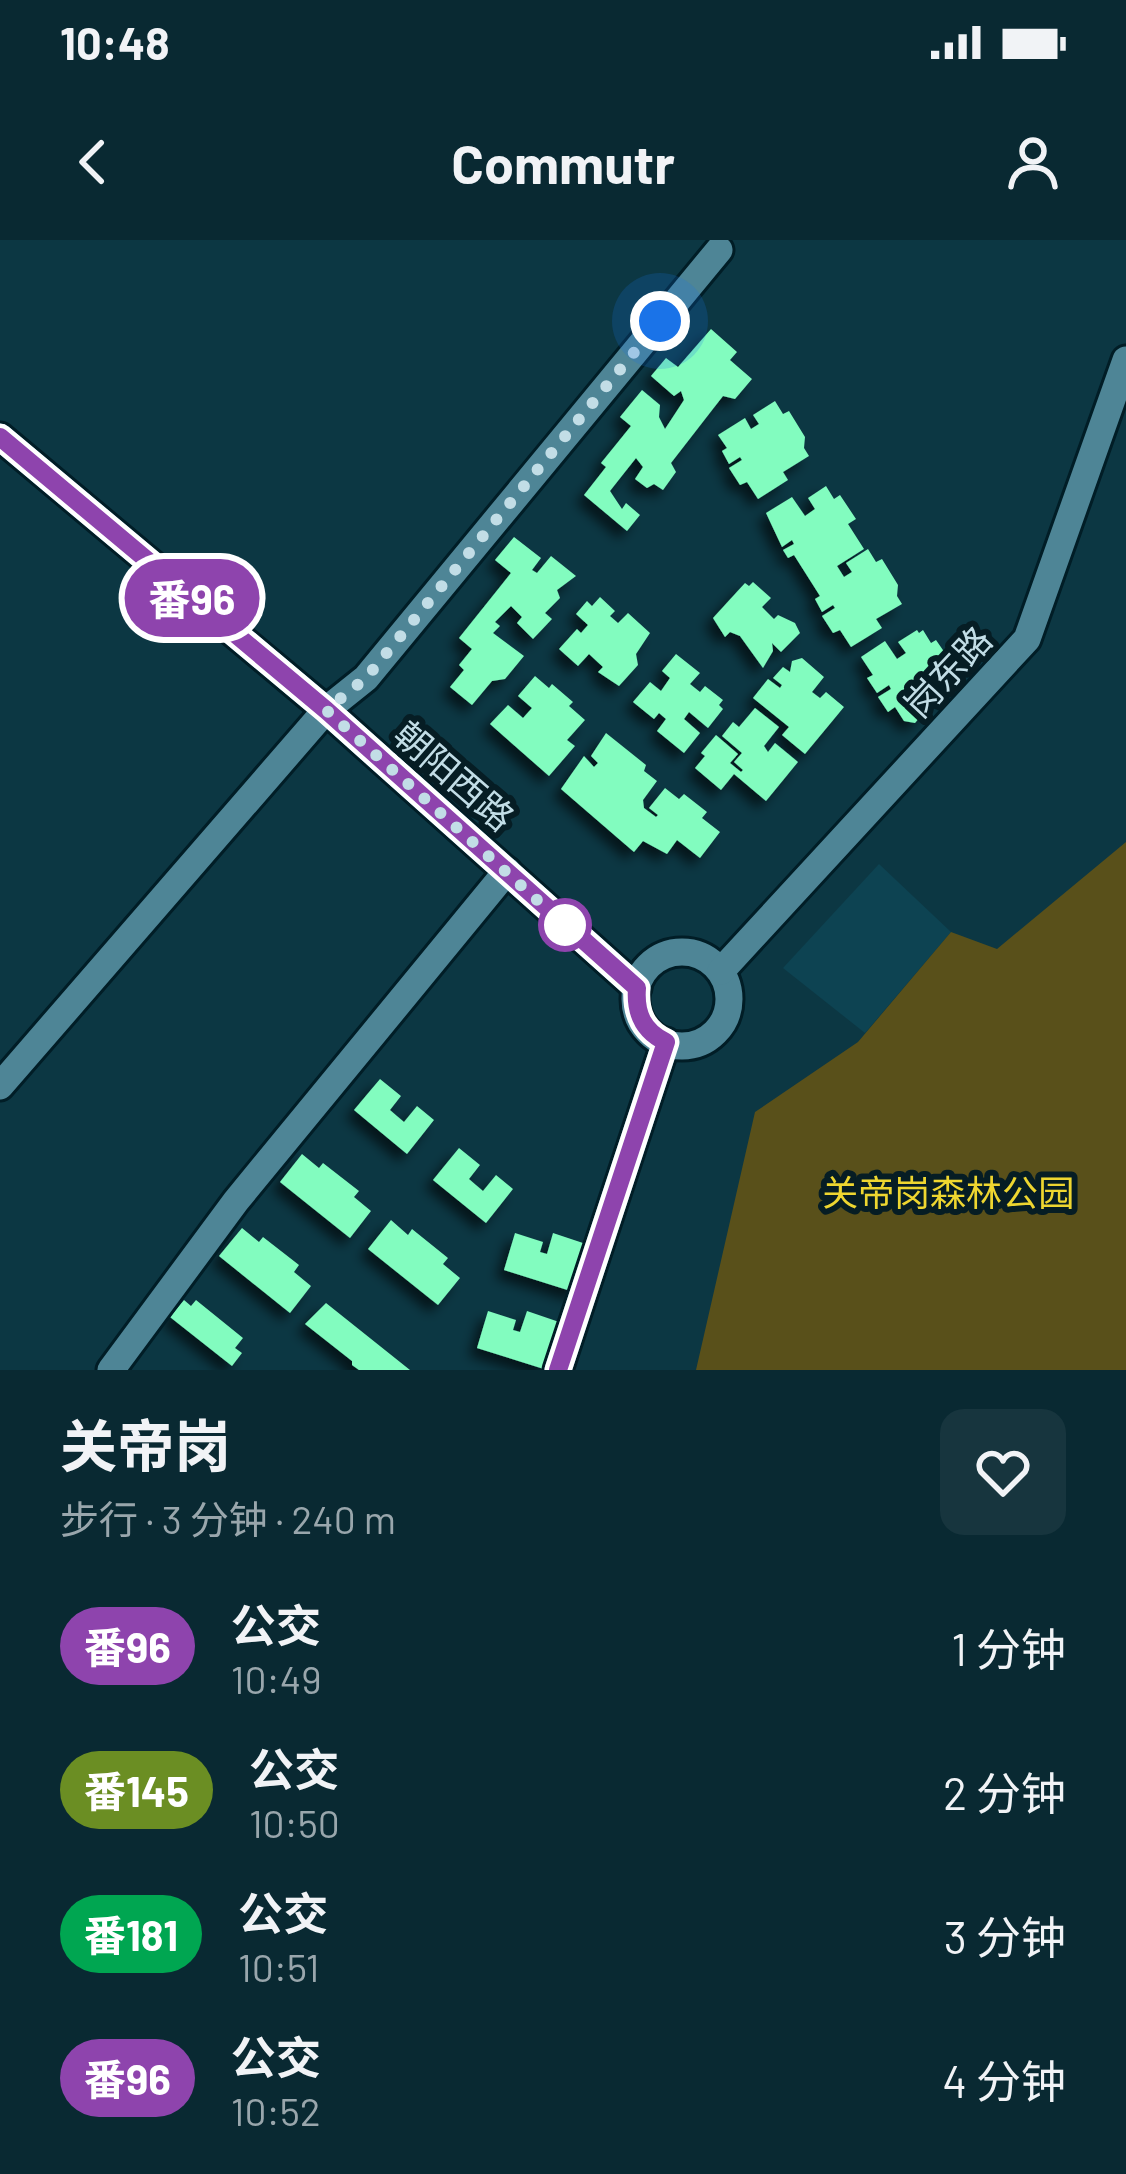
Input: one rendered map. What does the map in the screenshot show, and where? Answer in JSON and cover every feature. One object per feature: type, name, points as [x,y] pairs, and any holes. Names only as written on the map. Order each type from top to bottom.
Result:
[{"type":"street","points":[[0,1086],[326,710],[366,678],[719,250]]},
{"type":"street","name":"岗东路","points":[[721,971],[1027,639],[1126,360]]},
{"type":"street","name":"朝阳西路","points":[[0,437],[326,710],[637,988]]},
{"type":"street","points":[[111,1370],[236,1201],[507,871]]},
{"type":"street","points":[[678,952],[694,953],[721,971],[730,1002],[717,1031],[688,1046],[666,1042],[647,1030],[639,1017],[637,988],[646,967],[678,952]]},
{"type":"street","points":[[558,1370],[666,1042]]},
{"type":"shaded area","points":[[879,864],[951,932],[865,1033],[783,968]]},
{"type":"green space","name":"关帝岗森林公园","points":[[1126,842],[1126,1370],[696,1370],[755,1112],[858,1042],[951,932],[997,949]]},
{"type":"building","points":[[711,329],[737,352],[730,360],[752,379],[735,399],[723,396],[671,463],[676,472],[663,490],[654,484],[647,488],[635,479],[643,467],[636,458],[610,491],[622,509],[626,503],[640,515],[627,531],[584,495],[606,467],[601,463],[631,426],[620,417],[642,390],[660,405],[665,429],[684,400],[681,391],[674,396],[651,376],[666,358],[678,367]]},
{"type":"building","points":[[775,401],[783,414],[789,411],[805,437],[809,456],[783,472],[788,480],[758,499],[729,468],[742,460],[729,464],[722,451],[727,448],[718,435],[745,418],[751,429],[759,424],[753,415]]},
{"type":"building","points":[[826,486],[834,499],[840,495],[856,519],[848,524],[864,549],[837,566],[844,577],[852,572],[846,563],[868,549],[876,562],[882,559],[898,585],[902,604],[876,619],[882,628],[851,647],[822,616],[835,608],[822,612],[815,599],[820,596],[794,555],[788,558],[783,550],[794,544],[792,540],[782,547],[766,513],[792,497],[805,516],[815,509],[808,498]]},
{"type":"building","points":[[514,537],[541,558],[532,570],[537,573],[551,556],[576,576],[557,590],[560,598],[545,613],[552,619],[533,639],[517,623],[522,617],[511,606],[495,622],[500,626],[493,633],[524,656],[505,679],[492,681],[472,705],[450,687],[472,649],[459,638],[511,573],[495,560]]},
{"type":"building","points":[[753,582],[771,598],[762,607],[774,619],[778,615],[795,623],[800,633],[781,652],[772,643],[773,651],[763,668],[740,636],[730,632],[725,637],[713,618],[745,583]]},
{"type":"building","points":[[600,597],[615,611],[610,616],[618,623],[628,613],[650,633],[636,654],[638,665],[619,686],[598,672],[603,667],[589,654],[578,666],[559,649],[577,629],[581,633],[588,625],[576,614],[587,601],[592,606]]},
{"type":"building","points":[[923,630],[931,643],[936,640],[954,666],[949,670],[958,682],[936,698],[927,685],[918,692],[928,707],[915,723],[904,721],[895,707],[888,712],[878,697],[891,689],[889,685],[877,693],[867,678],[873,675],[861,657],[885,641],[897,659],[906,653],[898,642]]},
{"type":"building","points":[[676,654],[700,673],[690,684],[700,692],[705,686],[723,700],[719,705],[723,709],[708,728],[689,712],[684,719],[700,733],[684,753],[657,731],[666,719],[659,713],[654,719],[633,702],[650,682],[661,691],[670,678],[662,671]]},
{"type":"building","points":[[802,658],[824,677],[812,692],[820,698],[826,692],[844,707],[805,754],[782,735],[789,727],[753,698],[768,679],[780,688],[773,678],[783,667],[790,672],[792,661]]},
{"type":"building","points":[[535,676],[573,702],[569,706],[585,720],[567,740],[575,746],[549,776],[490,724],[508,705],[523,718],[532,708],[518,696]]},
{"type":"building","points":[[755,708],[779,727],[764,746],[768,752],[775,743],[798,762],[766,801],[734,774],[721,790],[695,768],[716,735],[738,754],[730,763],[743,770],[734,762],[742,753],[722,736],[733,722],[739,727]]},
{"type":"building","points":[[606,733],[646,765],[644,771],[657,781],[643,800],[644,808],[656,817],[649,808],[665,788],[679,799],[684,794],[707,812],[702,818],[720,832],[700,858],[677,840],[667,854],[643,841],[634,852],[561,789],[584,756],[594,767],[598,763],[591,756]]},
{"type":"building","points":[[380,1079],[401,1096],[390,1110],[404,1122],[417,1106],[434,1120],[407,1154],[354,1110]]},
{"type":"building","points":[[459,1148],[480,1165],[469,1179],[483,1191],[496,1175],[513,1189],[486,1223],[433,1180]]},
{"type":"building","points":[[302,1154],[319,1168],[323,1163],[359,1191],[354,1197],[371,1211],[350,1238],[280,1182]]},
{"type":"building","points":[[391,1220],[408,1235],[412,1229],[448,1258],[443,1264],[460,1278],[438,1305],[368,1249]]},
{"type":"building","points":[[242,1228],[259,1242],[263,1237],[299,1265],[294,1272],[311,1286],[290,1313],[219,1256]]},
{"type":"building","points":[[515,1233],[543,1242],[540,1252],[547,1254],[553,1233],[592,1246],[577,1293],[504,1270]]},
{"type":"building","points":[[184,1300],[191,1306],[196,1300],[243,1338],[235,1348],[242,1353],[232,1366],[170,1317]]},
{"type":"building","points":[[326,1303],[410,1370],[359,1370],[352,1365],[305,1324]]},
{"type":"building","points":[[488,1311],[516,1320],[513,1330],[520,1332],[527,1311],[565,1324],[547,1370],[477,1348]]},
{"type":"bus line","name":"番96","points":[[0,437],[326,710],[637,988],[639,1017],[647,1030],[666,1042],[558,1370]]},
{"type":"route","points":[[565,925],[575,934],[326,710],[366,678],[660,321]]}]
